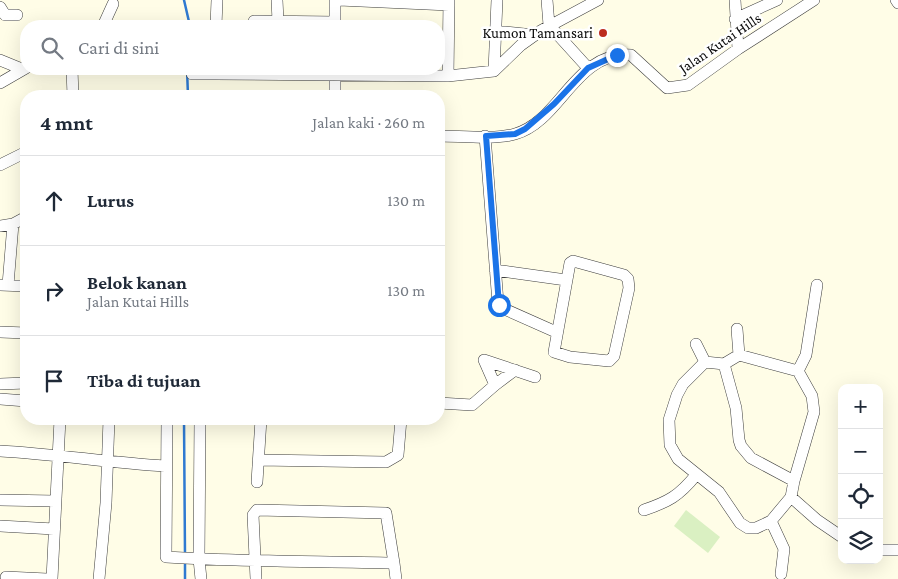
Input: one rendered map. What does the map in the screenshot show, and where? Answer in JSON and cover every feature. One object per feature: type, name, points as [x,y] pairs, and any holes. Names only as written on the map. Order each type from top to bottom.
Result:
[{"type":"street","points":[[216,0],[216,20]]},
{"type":"street","points":[[277,0],[278,20]]},
{"type":"street","points":[[335,20],[337,0],[449,2],[448,76]]},
{"type":"street","points":[[494,71],[497,0]]},
{"type":"street","points":[[547,0],[549,25],[588,68]]},
{"type":"street","points":[[420,75],[448,76],[494,71],[534,35],[549,25],[598,0]]},
{"type":"street","points":[[735,0],[738,49]]},
{"type":"street","points":[[735,19],[777,0]]},
{"type":"street","name":"Jalan Kutai Hills","points":[[445,136],[515,134],[530,126],[588,68],[617,55],[631,54],[667,88],[688,85],[738,49],[814,0]]},
{"type":"street","points":[[106,20],[113,4]]},
{"type":"street","points":[[0,7],[5,15],[17,15]]},
{"type":"street","points":[[496,31],[534,35]]},
{"type":"street","points":[[0,60],[20,67]]},
{"type":"street","points":[[0,83],[20,70]]},
{"type":"street","points":[[72,75],[73,90]]},
{"type":"street","points":[[335,75],[335,90]]},
{"type":"street","points":[[486,136],[495,270],[500,306],[556,332]]},
{"type":"street","points":[[0,165],[20,155]]},
{"type":"street","points":[[0,226],[13,224],[20,220]]},
{"type":"street","points":[[13,224],[4,285],[20,286]]},
{"type":"street","points":[[573,261],[624,275],[628,279],[629,288],[614,356],[609,361],[570,357],[554,352],[556,332],[570,263],[573,261]]},
{"type":"street","points":[[495,270],[566,280]]},
{"type":"street","points":[[798,371],[806,355],[817,285]]},
{"type":"street","points":[[737,329],[739,355]]},
{"type":"street","points":[[0,332],[20,333]]},
{"type":"street","points":[[696,344],[705,362]]},
{"type":"street","points":[[739,355],[798,371],[812,396],[814,412],[791,497],[771,521],[756,528],[748,528],[740,523],[724,498],[696,475],[673,452],[670,420],[672,406],[683,384],[705,362],[724,364],[739,355]]},
{"type":"street","points":[[495,385],[484,360],[535,377]]},
{"type":"street","points":[[724,364],[736,408],[741,446],[751,458],[794,481]]},
{"type":"street","points":[[445,403],[472,405],[515,370]]},
{"type":"street","points":[[0,384],[20,383]]},
{"type":"street","points":[[0,399],[20,400]]},
{"type":"street","points":[[52,579],[59,425]]},
{"type":"street","points":[[99,579],[108,462],[109,425]]},
{"type":"street","points":[[167,425],[165,466],[166,557],[394,563]]},
{"type":"street","points":[[200,425],[198,559],[201,579]]},
{"type":"street","points":[[257,482],[261,425]]},
{"type":"street","points":[[258,460],[386,462],[394,459],[400,450],[401,425]]},
{"type":"street","points":[[0,451],[57,454],[108,462],[165,466]]},
{"type":"street","points":[[644,510],[665,503],[682,493],[696,475]]},
{"type":"street","points":[[791,497],[817,520],[838,534]]},
{"type":"street","points":[[0,500],[55,501]]},
{"type":"street","points":[[256,579],[253,515],[257,510],[386,513],[396,579]]},
{"type":"street","points":[[771,521],[784,549],[781,574]]},
{"type":"street","points":[[0,526],[54,529]]},
{"type":"street","points":[[883,550],[898,550]]},
{"type":"street","points":[[6,577],[47,579]]},
{"type":"green space","points":[[686,510],[720,537],[708,553],[674,526]]},
{"type":"waterway","points":[[184,0],[189,20]]},
{"type":"waterway","points":[[187,75],[188,90]]},
{"type":"waterway","points":[[184,425],[185,555]]},
{"type":"waterway","points":[[185,560],[185,579]]},
{"type":"place","name":"Kumon Tamansari","points":[[603,33]]},
{"type":"route","points":[[499,305],[486,136],[515,134],[525,129],[554,104],[588,68],[617,55]]}]
